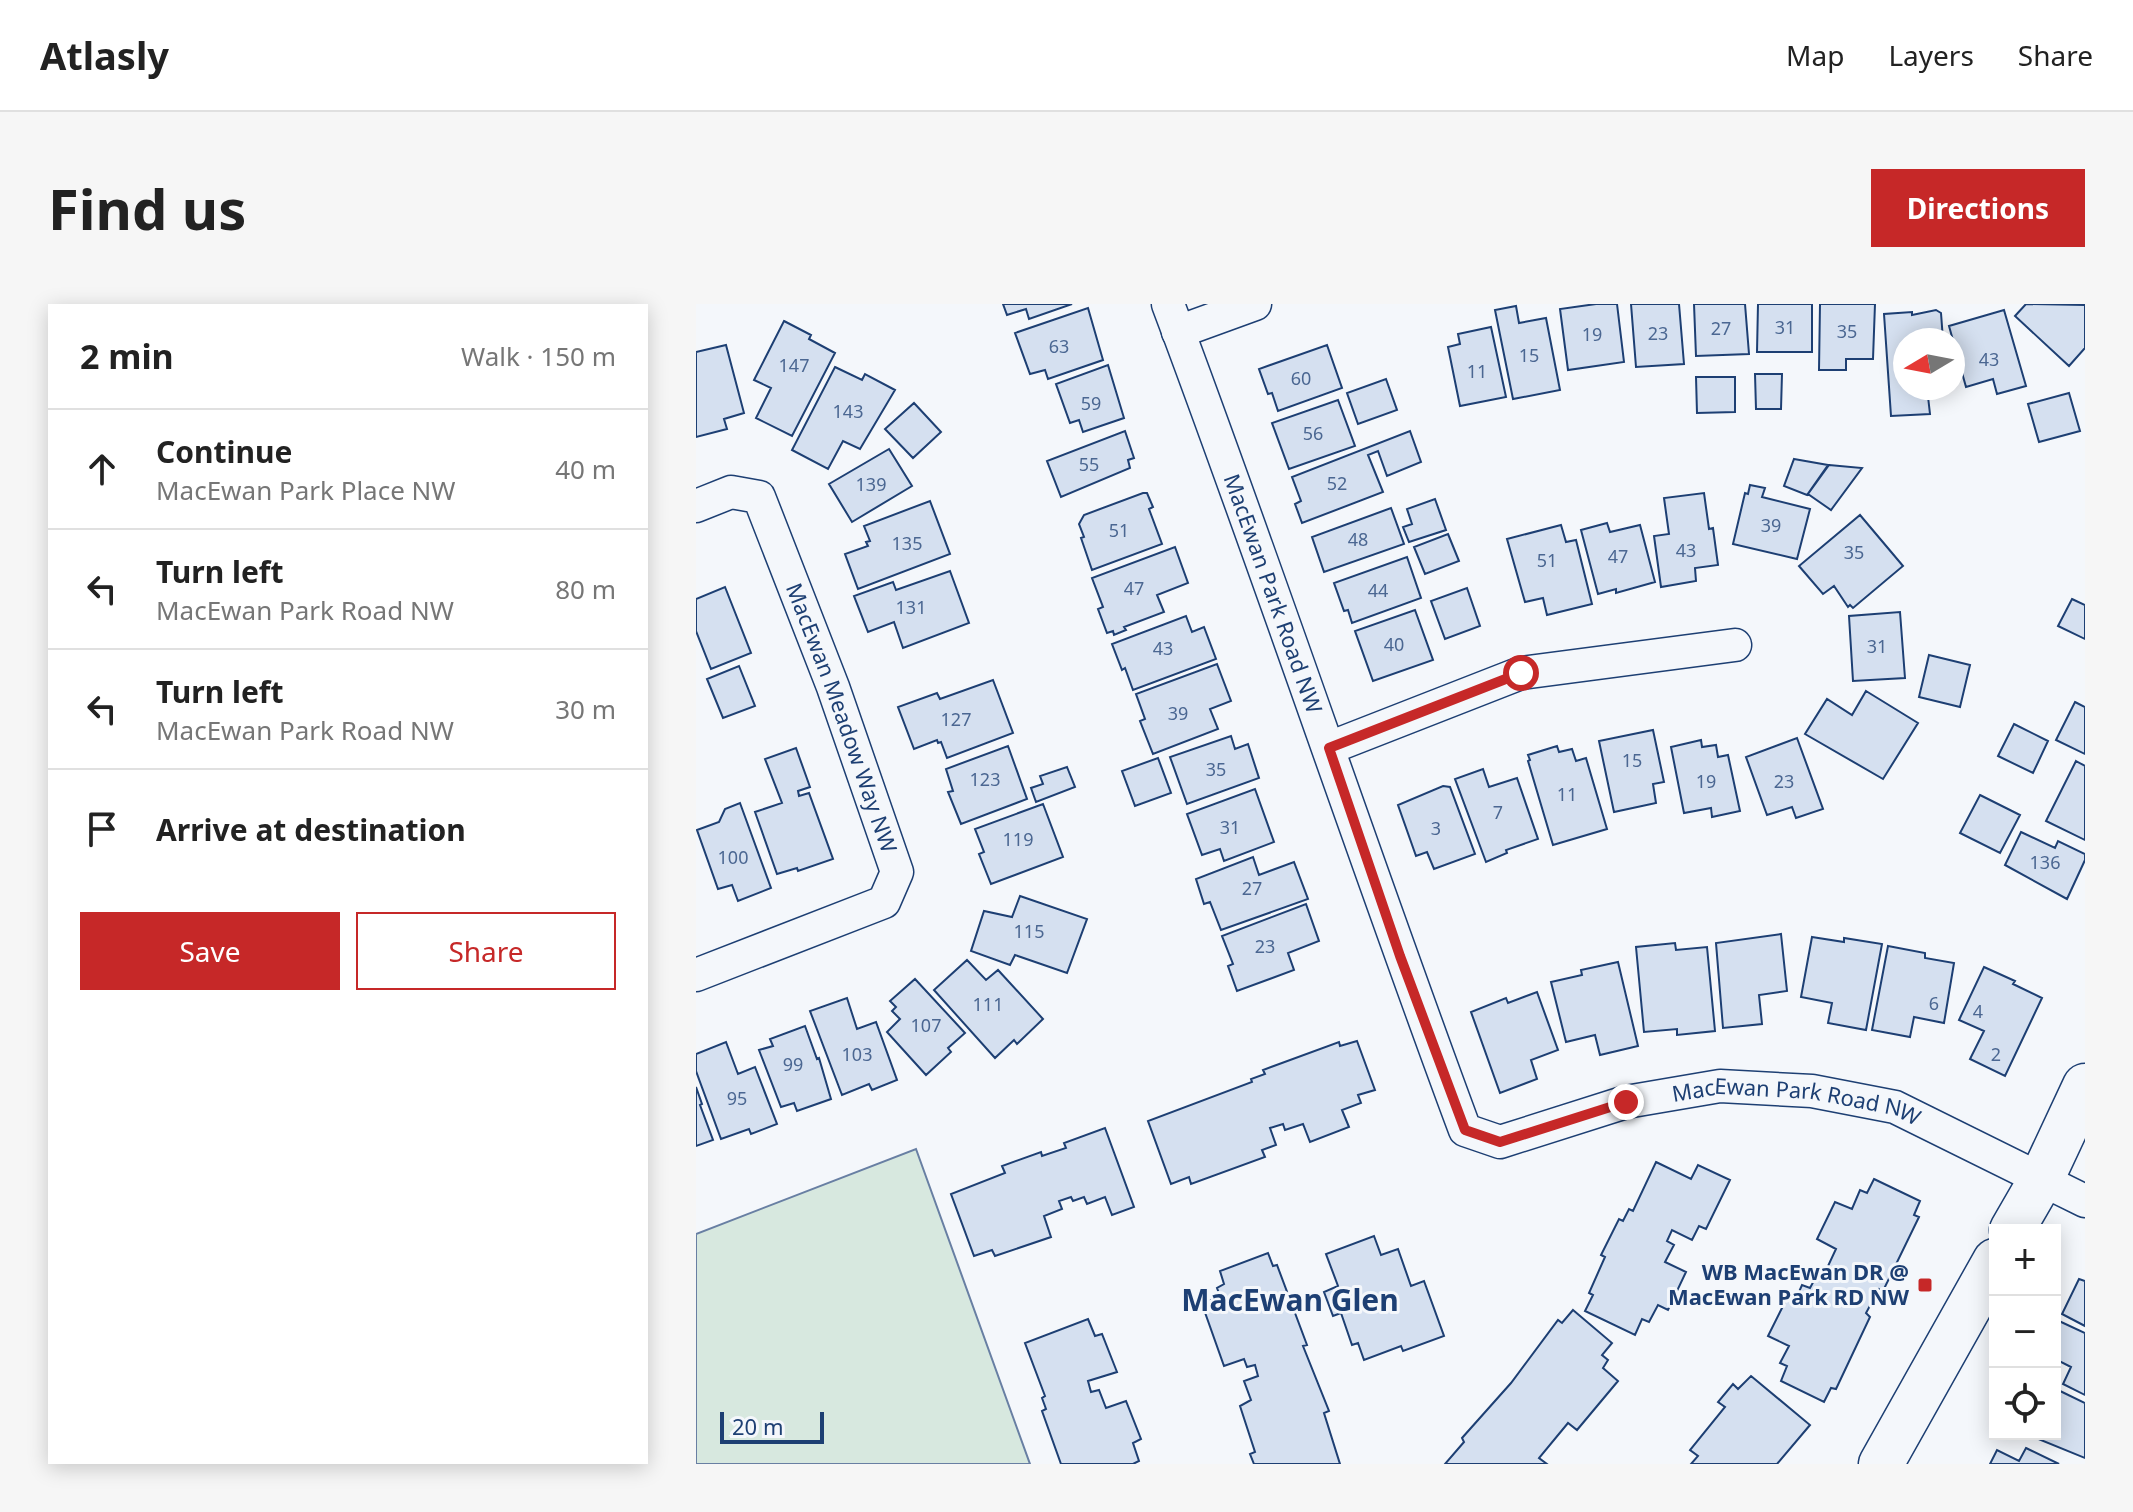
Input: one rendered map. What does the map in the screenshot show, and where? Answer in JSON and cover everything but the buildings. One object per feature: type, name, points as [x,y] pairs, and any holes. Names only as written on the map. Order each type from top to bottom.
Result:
[{"type":"street","points":[[1173,318],[1255,304]]},
{"type":"street","name":"MacEwan Park Road NW","points":[[1173,318],[1465,1130],[1500,1142],[1626,1102],[1720,1086],[1812,1091],[1895,1107],[2042,1178]]},
{"type":"street","name":"MacEwan Meadow Way NW","points":[[696,506],[731,492],[759,497],[833,687],[897,872],[884,902],[696,975]]},
{"type":"street","points":[[1329,748],[1521,673],[1735,645]]},
{"type":"street","points":[[2015,1224],[2042,1178],[2085,1086]]},
{"type":"street","points":[[2042,1178],[2085,1201]]},
{"type":"street","points":[[1881,1464],[1989,1272]]},
{"type":"shaded area","points":[[916,1149],[1030,1464],[696,1464],[696,1234]]},
{"type":"place","name":"WB MacEwan DR @ MacEwan Park RD NW","points":[[1925,1285]]},
{"type":"district","name":"MacEwan Glen","points":[[1290,1301]]},
{"type":"route","points":[[1521,673],[1329,748],[1400,956],[1465,1130],[1500,1142],[1626,1102]]}]
